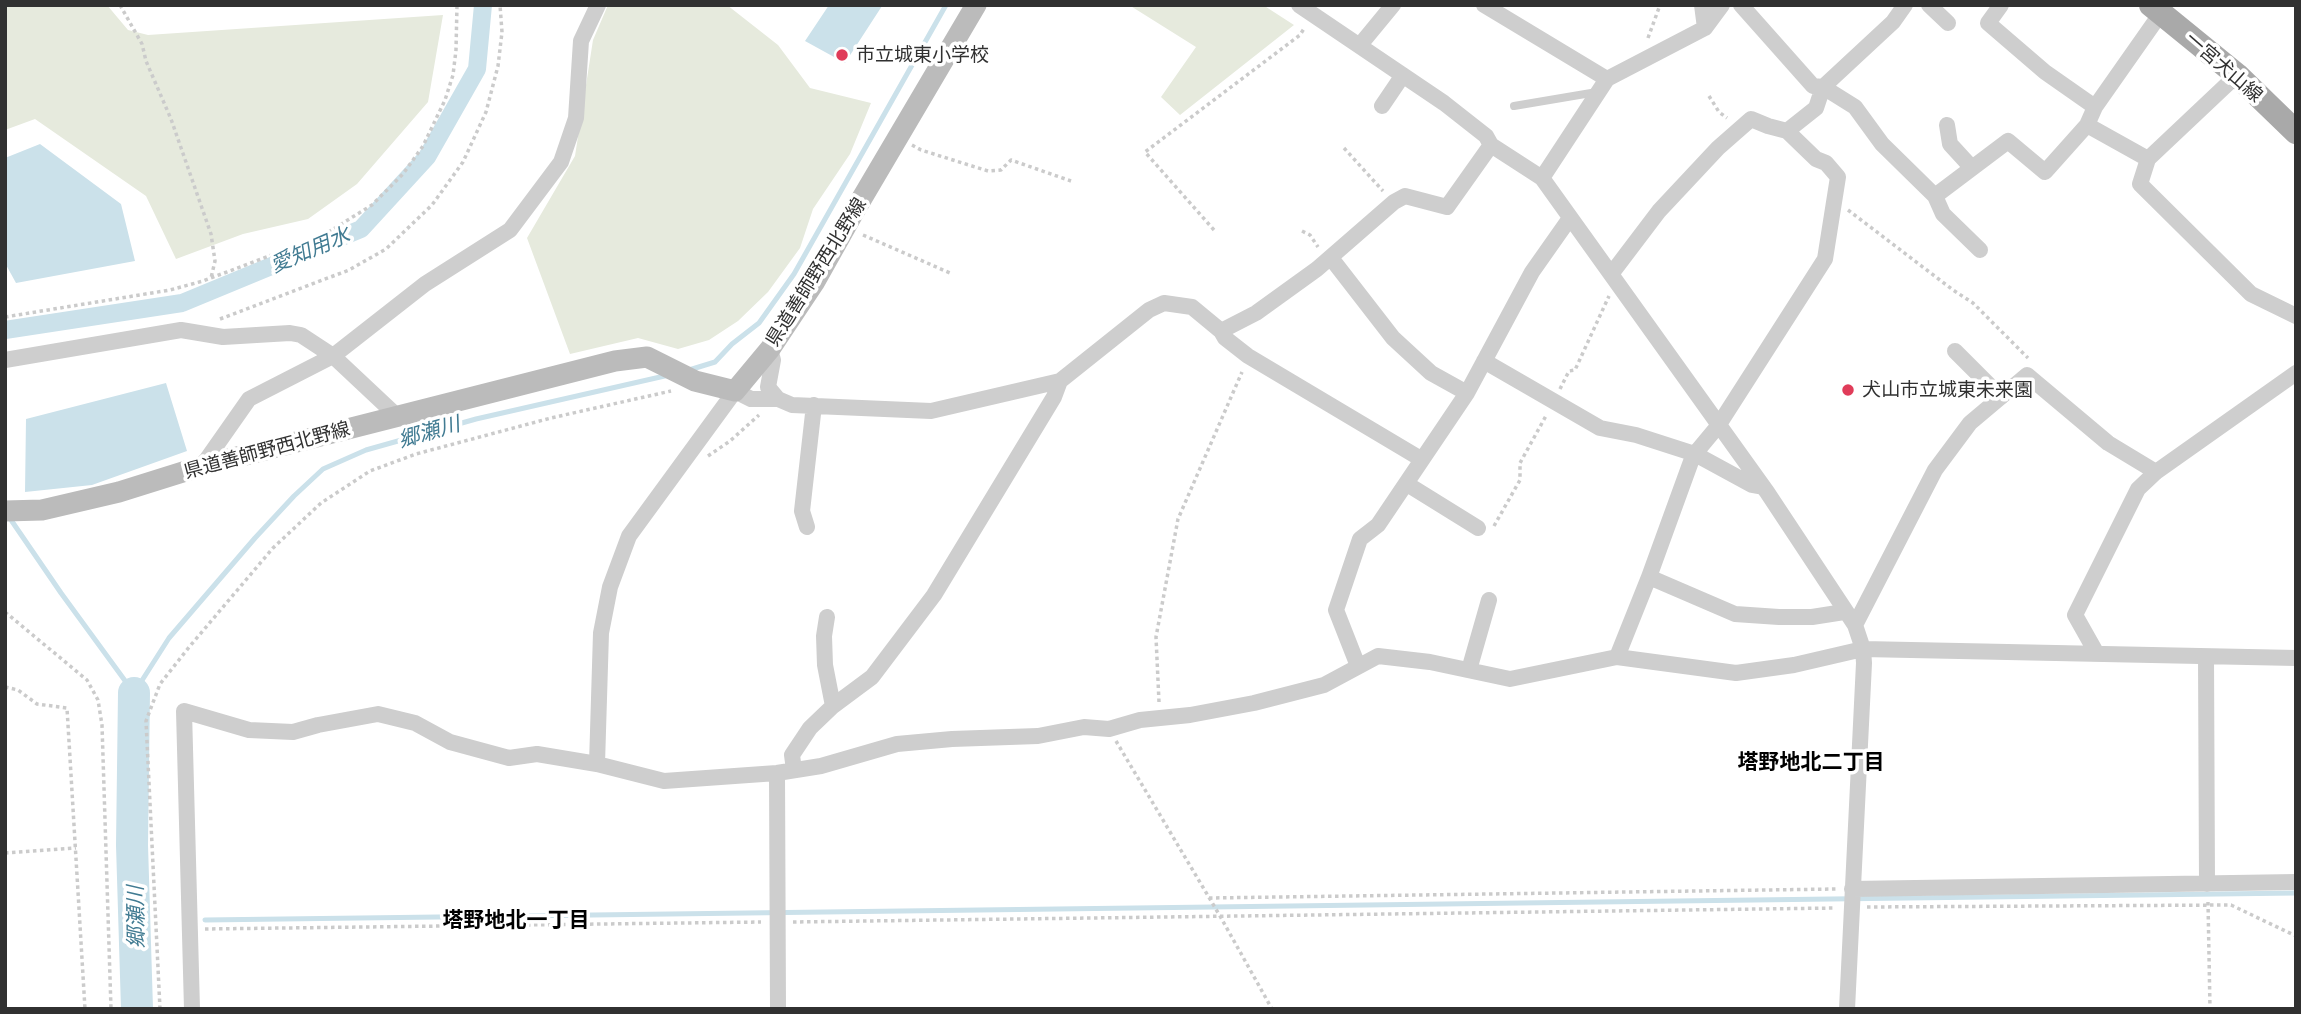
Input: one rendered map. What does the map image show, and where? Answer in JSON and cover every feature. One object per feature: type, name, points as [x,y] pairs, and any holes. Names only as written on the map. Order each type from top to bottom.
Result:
[{"type":"main road","name":"県道善師野西北野線","points":[[5,511],[42,510],[119,492],[202,466],[615,361],[647,357],[695,381],[735,391],[770,349],[814,283],[976,5]]},
{"type":"main road","name":"一宮犬山線","points":[[2156,9],[2237,75],[2296,132]]},
{"type":"street","points":[[202,466],[249,399],[333,356],[425,284],[510,230],[561,162],[576,118],[581,41],[598,5]]},
{"type":"street","points":[[1299,5],[1403,75],[1486,136],[1491,145],[1542,178],[1763,487],[1855,625],[1863,649],[1864,663],[1847,1009]]},
{"type":"street","points":[[1360,45],[1393,5]]},
{"type":"street","points":[[1484,5],[1602,86]]},
{"type":"street","points":[[1702,5],[1705,28]]},
{"type":"street","points":[[1542,178],[1602,86],[1705,28],[1722,5]]},
{"type":"street","points":[[1741,5],[1813,86],[1823,87],[1855,107],[1882,144],[1935,196],[1943,214],[1980,250]]},
{"type":"street","points":[[1787,131],[1816,108],[1823,87],[1893,22],[1905,5]]},
{"type":"street","points":[[1929,5],[1948,23]]},
{"type":"street","points":[[2001,5],[1988,23],[2045,72],[2095,107]]},
{"type":"street","points":[[1935,196],[2008,141],[2045,172],[2087,125],[2095,107],[2156,9]]},
{"type":"street","points":[[1382,106],[1403,75]]},
{"type":"street","points":[[2237,75],[2148,159],[2140,184],[2251,294],[2296,316]]},
{"type":"street","points":[[1612,273],[1658,211],[1751,119],[1787,131],[1816,159],[1826,163],[1838,177],[1825,259],[1718,426],[1695,454],[1617,657]]},
{"type":"street","points":[[1947,125],[1950,144],[1972,168]]},
{"type":"street","points":[[2087,125],[2148,159]]},
{"type":"street","points":[[1221,331],[1256,313],[1329,259],[1394,202],[1405,196],[1447,207],[1491,145]]},
{"type":"street","points":[[1358,666],[1336,610],[1360,539],[1378,525],[1467,393],[1532,272],[1570,218]]},
{"type":"street","points":[[1329,259],[1393,338],[1431,373],[1467,393]]},
{"type":"street","points":[[597,764],[601,633],[610,587],[629,536],[735,391],[751,399],[771,399],[792,405],[931,411],[1060,381],[1149,310],[1164,303],[1192,307],[1221,331],[1224,338],[1248,356],[1422,459]]},
{"type":"street","points":[[5,360],[181,330],[223,337],[290,333],[301,335],[333,356],[398,416]]},
{"type":"street","points":[[770,349],[773,360],[768,387],[771,399]]},
{"type":"street","points":[[1955,351],[2001,397]]},
{"type":"street","points":[[1484,362],[1600,428],[1636,435],[1695,454],[1752,485],[1763,487]]},
{"type":"street","points":[[2097,654],[2075,615],[2138,489],[2156,472],[2296,373]]},
{"type":"street","points":[[1855,625],[1935,470],[1970,423],[2026,375],[2108,443],[2156,472]]},
{"type":"street","points":[[794,770],[792,755],[810,728],[833,705],[872,677],[934,595],[1054,397],[1060,381]]},
{"type":"street","points":[[807,527],[802,511],[814,405]]},
{"type":"street","points":[[1407,484],[1478,528]]},
{"type":"street","points":[[1649,577],[1735,614],[1812,617],[1844,612]]},
{"type":"street","points":[[1469,670],[1489,600]]},
{"type":"street","points":[[827,617],[824,636],[825,665],[833,705]]},
{"type":"street","points":[[192,1009],[184,711],[249,730],[293,732],[378,714],[415,723],[450,741],[509,758],[537,754],[597,764],[664,781],[777,773],[821,766],[897,744],[1038,736],[1084,727],[1109,729],[1140,720],[1254,703],[1324,685],[1378,656],[1397,657],[1510,679],[1617,657],[1736,673],[1794,665],[1863,649],[2296,658]]},
{"type":"street","points":[[2206,657],[2207,884]]},
{"type":"street","points":[[777,773],[778,1009]]},
{"type":"street","points":[[1852,889],[2296,883]]},
{"type":"lane","points":[[1514,106],[1602,86]]},
{"type":"path","points":[[120,5],[142,44],[211,234],[215,261],[211,278]]},
{"type":"path","points":[[5,317],[170,290],[211,278],[322,236],[372,205],[388,190],[423,146],[445,100],[453,75],[457,5]]},
{"type":"path","points":[[214,321],[349,270],[386,249],[432,205],[463,162],[486,112],[498,66],[502,32],[500,5]]},
{"type":"path","points":[[1639,63],[1660,5]]},
{"type":"path","points":[[1214,230],[1145,152],[1300,35],[1314,14]]},
{"type":"path","points":[[1709,96],[1719,112],[1740,127]]},
{"type":"path","points":[[899,137],[921,150],[988,171],[1001,170],[1010,160],[1072,181]]},
{"type":"path","points":[[1344,148],[1394,202]]},
{"type":"path","points":[[1835,201],[1973,303],[2033,363],[2026,375]]},
{"type":"path","points":[[845,228],[950,272]]},
{"type":"path","points":[[1301,231],[1310,235],[1329,259]]},
{"type":"path","points":[[1159,718],[1156,637],[1178,519],[1248,356]]},
{"type":"path","points":[[159,1009],[146,721],[160,684],[273,548],[321,503],[370,471],[416,454],[551,418],[670,391],[695,381]]},
{"type":"path","points":[[689,455],[709,456],[759,415],[771,399]]},
{"type":"path","points":[[5,612],[87,680],[98,700],[102,725],[111,1009]]},
{"type":"path","points":[[5,687],[18,691],[37,704],[67,708],[85,1009]]},
{"type":"path","points":[[1109,729],[1272,1009]]},
{"type":"path","points":[[5,853],[76,848]]},
{"type":"path","points":[[1209,898],[1852,889]]},
{"type":"path","points":[[189,930],[2208,903],[2231,905],[2296,936]]},
{"type":"path","points":[[2208,903],[2210,1009]]},
{"type":"shaded area","points":[[5,5],[107,5],[128,30],[148,35],[443,15],[428,102],[357,184],[308,219],[243,234],[176,259],[146,196],[35,119],[5,130]]},
{"type":"shaded area","points":[[608,5],[727,5],[778,45],[810,88],[871,103],[850,154],[813,209],[800,248],[768,292],[738,321],[709,340],[678,349],[638,338],[570,354],[527,238],[575,156],[593,40]]},
{"type":"shaded area","points":[[1129,5],[1263,5],[1294,25],[1180,115],[1161,97],[1196,47]]},
{"type":"water","points":[[829,5],[882,6],[845,63],[805,41]]},
{"type":"water","points":[[40,144],[121,204],[135,261],[16,283],[5,263],[5,158]]},
{"type":"water","points":[[166,383],[187,451],[92,485],[25,492],[26,419]]},
{"type":"waterway","name":"愛知用水","points":[[5,330],[182,303],[361,229],[427,157],[477,69],[483,5]]},
{"type":"waterway","name":"郷瀬川","points":[[689,370],[715,362],[732,344],[759,323],[794,274],[946,5]]},
{"type":"waterway","name":"郷瀬川","points":[[9,517],[134,693],[169,638],[255,538],[323,469],[366,450],[476,419],[669,375]]},
{"type":"waterway","name":"郷瀬川","points":[[134,693],[132,845],[137,1009]]},
{"type":"waterway","points":[[205,920],[2296,893]]},
{"type":"place","name":"市立城東小学校","points":[[842,55]]},
{"type":"place","name":"犬山市立城東未来園","points":[[1848,390]]},
{"type":"district","name":"塔野地北二丁目","points":[[1811,762]]},
{"type":"district","name":"塔野地北一丁目","points":[[516,920]]}]
